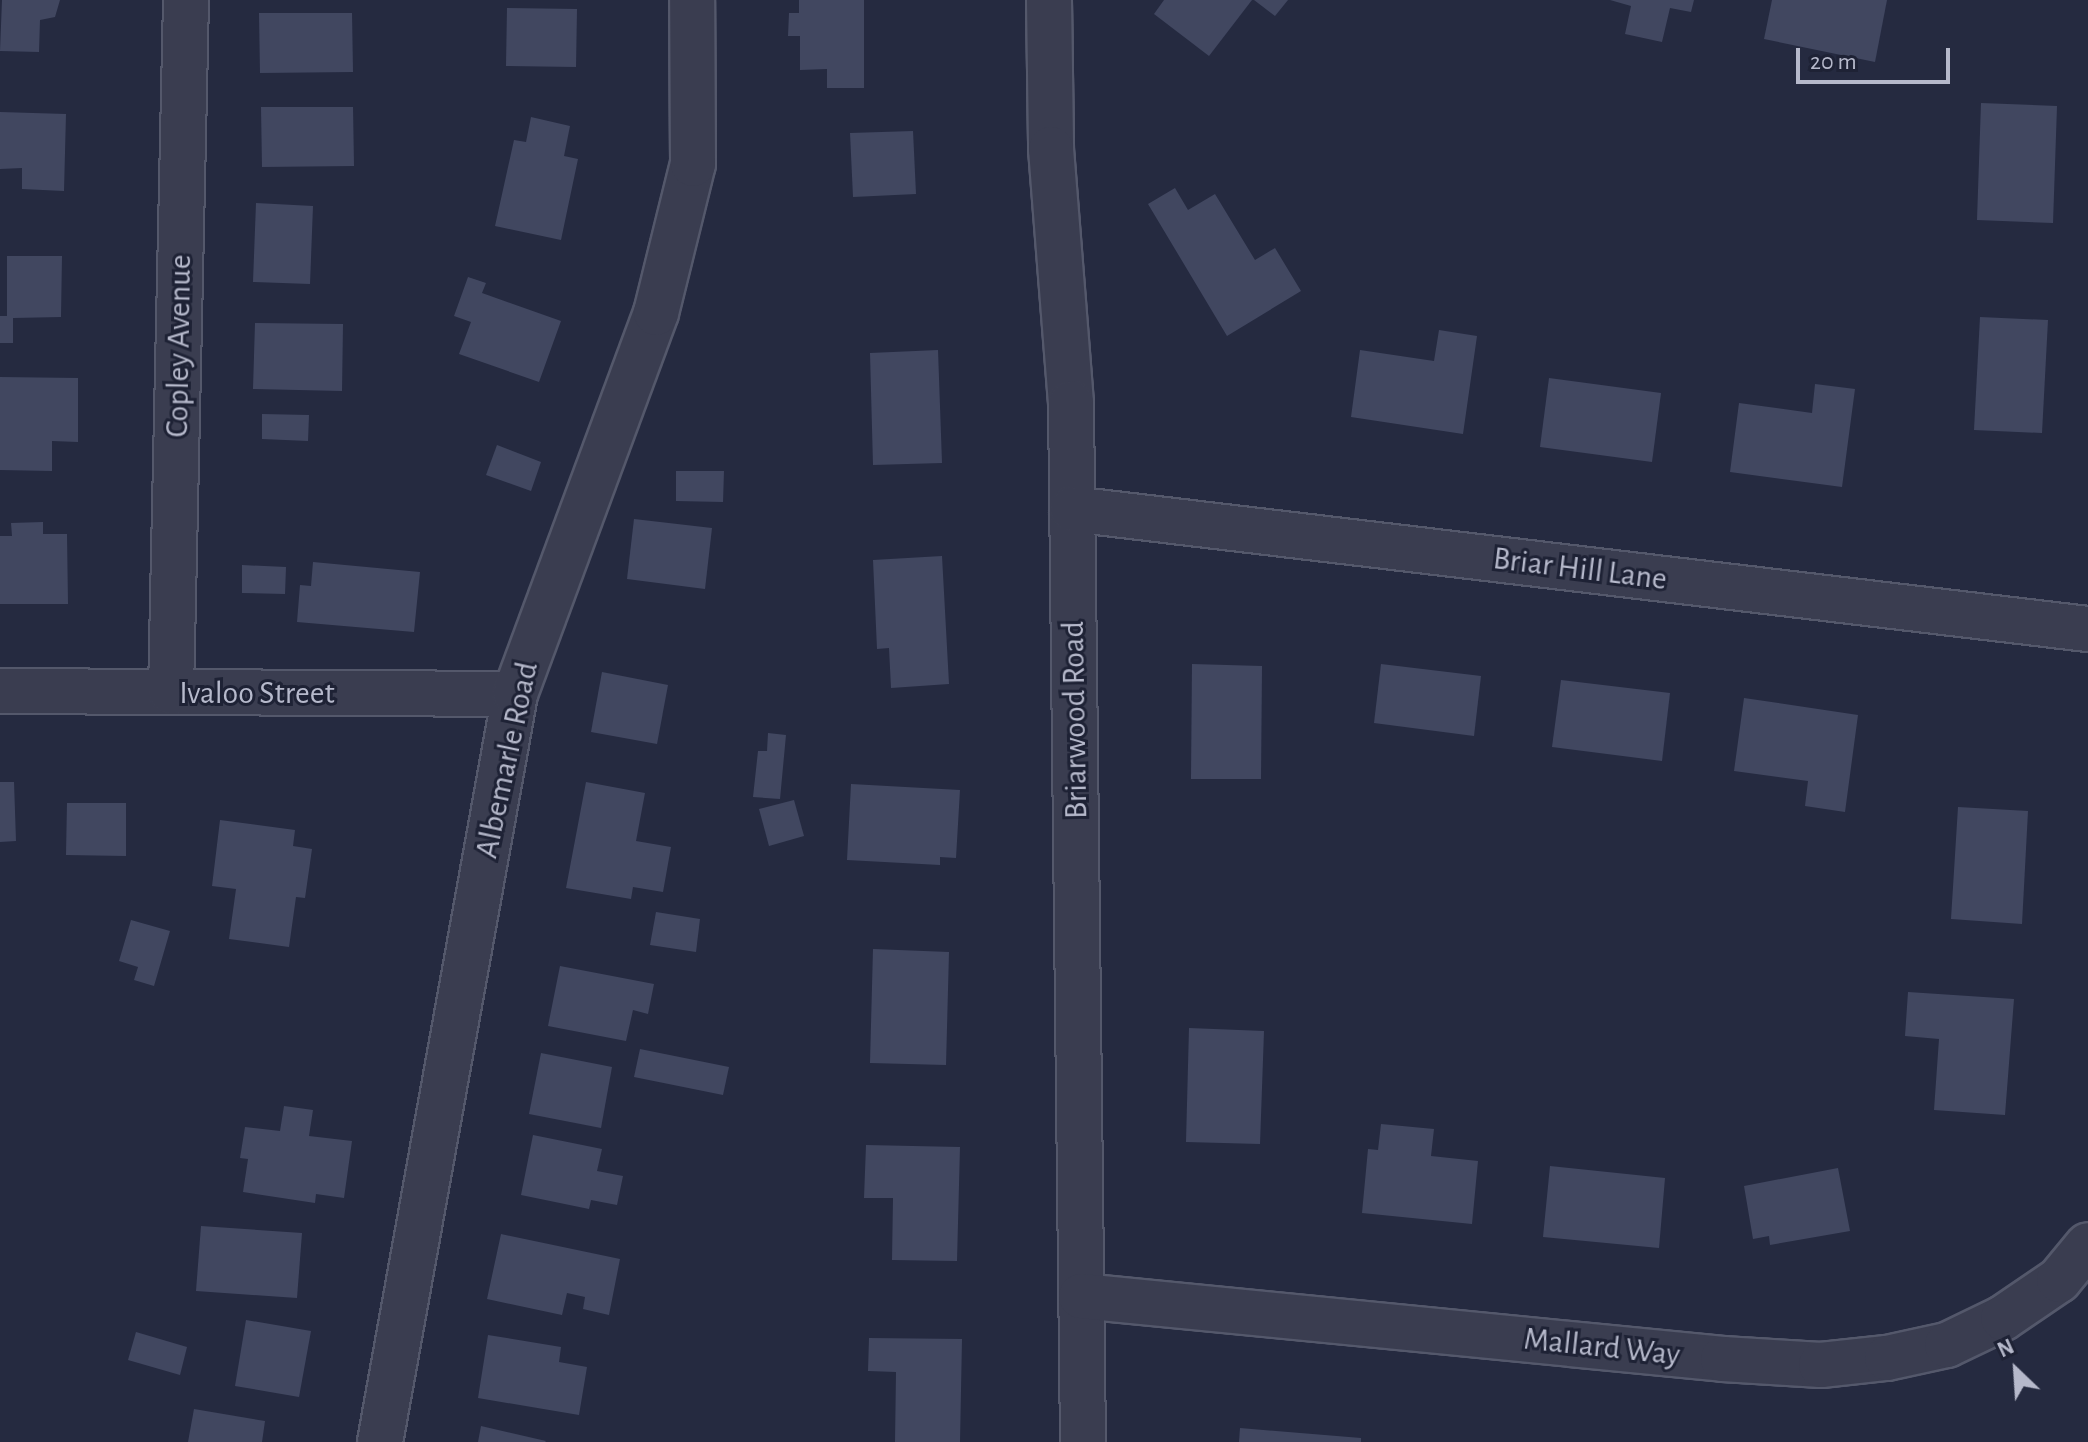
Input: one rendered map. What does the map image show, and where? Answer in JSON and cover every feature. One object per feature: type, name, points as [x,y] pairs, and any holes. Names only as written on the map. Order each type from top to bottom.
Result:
[{"type":"street","name":"Copley Avenue","points":[[171,692],[186,0]]},
{"type":"street","name":"Albemarle Road","points":[[380,1442],[515,694],[656,313],[693,164],[692,0]]},
{"type":"street","name":"Briarwood Road","points":[[1049,0],[1048,95],[1071,403],[1083,1442]]},
{"type":"street","name":"Briar Hill Lane","points":[[1072,509],[2088,629]]},
{"type":"street","name":"Ivaloo Street","points":[[0,691],[515,694]]},
{"type":"street","name":"Mallard Way","points":[[1081,1296],[1707,1357],[1821,1365],[1887,1358],[1947,1345],[2003,1318],[2059,1280],[2088,1245]]},
{"type":"building","points":[[2,0],[60,0],[55,17],[40,20],[39,52],[0,51]]},
{"type":"building","points":[[799,0],[864,0],[864,88],[827,88],[827,69],[800,70],[800,36],[788,36],[789,13],[799,13]]},
{"type":"building","points":[[1164,0],[1252,0],[1209,56],[1154,14]]},
{"type":"building","points":[[1254,0],[1288,0],[1275,16]]},
{"type":"building","points":[[1610,0],[1694,0],[1691,12],[1670,8],[1662,42],[1625,34],[1631,6]]},
{"type":"building","points":[[1772,0],[1887,0],[1875,62],[1764,39]]},
{"type":"building","points":[[507,8],[577,9],[576,67],[506,66]]},
{"type":"building","points":[[259,13],[352,13],[353,72],[260,73]]},
{"type":"building","points":[[1981,103],[2057,106],[2053,223],[1977,220]]},
{"type":"building","points":[[261,107],[353,107],[354,166],[262,167]]},
{"type":"building","points":[[0,112],[66,114],[64,191],[22,189],[22,168],[0,169]]},
{"type":"building","points":[[531,117],[570,126],[564,156],[578,159],[561,240],[495,226],[514,140],[526,142]]},
{"type":"building","points":[[913,131],[916,194],[853,197],[850,133]]},
{"type":"building","points":[[1175,188],[1188,210],[1215,194],[1255,260],[1275,248],[1301,291],[1227,336],[1148,204]]},
{"type":"building","points":[[256,203],[313,206],[310,284],[253,282]]},
{"type":"building","points":[[7,256],[62,256],[61,317],[13,318],[13,343],[0,343],[0,316],[7,316]]},
{"type":"building","points":[[468,277],[486,283],[482,293],[561,321],[539,382],[459,354],[471,322],[454,316]]},
{"type":"building","points":[[1980,317],[2048,320],[2042,433],[1974,430]]},
{"type":"building","points":[[255,323],[343,324],[342,391],[253,389]]},
{"type":"building","points":[[1439,330],[1477,336],[1463,434],[1351,417],[1360,350],[1434,361]]},
{"type":"building","points":[[938,350],[942,463],[873,465],[870,353]]},
{"type":"building","points":[[0,377],[78,378],[78,442],[52,441],[52,471],[0,470]]},
{"type":"building","points":[[1549,378],[1661,393],[1652,462],[1540,447]]},
{"type":"building","points":[[1815,384],[1855,389],[1842,487],[1730,472],[1739,403],[1812,413]]},
{"type":"building","points":[[262,414],[309,415],[308,441],[262,439]]},
{"type":"building","points":[[497,445],[541,462],[531,491],[486,475]]},
{"type":"building","points":[[676,471],[724,471],[723,502],[676,501]]},
{"type":"building","points":[[634,519],[712,528],[705,589],[627,579]]},
{"type":"building","points":[[43,522],[43,534],[67,534],[68,604],[0,604],[0,536],[12,536],[11,523]]},
{"type":"building","points":[[942,556],[949,684],[891,688],[889,648],[877,649],[873,560]]},
{"type":"building","points":[[313,562],[420,572],[414,632],[297,622],[300,585],[311,586]]},
{"type":"building","points":[[242,565],[286,567],[285,594],[242,593]]},
{"type":"building","points":[[1192,664],[1262,666],[1261,779],[1191,779]]},
{"type":"building","points":[[1381,664],[1481,676],[1474,736],[1374,723]]},
{"type":"building","points":[[602,672],[668,685],[657,744],[591,732]]},
{"type":"building","points":[[1561,680],[1670,693],[1662,761],[1552,747]]},
{"type":"building","points":[[1744,698],[1858,715],[1845,812],[1805,806],[1808,781],[1734,771]]},
{"type":"building","points":[[768,733],[786,735],[780,799],[753,797],[758,751],[767,751]]},
{"type":"building","points":[[0,782],[14,782],[16,841],[0,842]]},
{"type":"building","points":[[586,782],[645,793],[636,841],[671,847],[663,892],[633,887],[631,899],[566,888]]},
{"type":"building","points":[[851,784],[960,790],[956,858],[940,857],[940,865],[847,860]]},
{"type":"building","points":[[794,800],[804,836],[769,846],[759,809]]},
{"type":"building","points":[[67,803],[126,803],[126,856],[66,855]]},
{"type":"building","points":[[1958,807],[2028,811],[2022,924],[1951,919]]},
{"type":"building","points":[[220,820],[295,830],[293,846],[312,849],[305,898],[296,897],[289,947],[229,939],[236,889],[212,886]]},
{"type":"building","points":[[656,912],[700,919],[696,952],[650,945]]},
{"type":"building","points":[[131,920],[170,931],[154,986],[134,980],[138,967],[119,961]]},
{"type":"building","points":[[873,949],[949,952],[946,1065],[870,1063]]},
{"type":"building","points":[[560,966],[654,984],[648,1014],[633,1010],[626,1041],[548,1026]]},
{"type":"building","points":[[1908,992],[2014,999],[2005,1115],[1934,1110],[1939,1039],[1905,1036]]},
{"type":"building","points":[[1189,1028],[1264,1031],[1260,1144],[1186,1142]]},
{"type":"building","points":[[640,1049],[729,1067],[723,1095],[634,1077]]},
{"type":"building","points":[[541,1053],[612,1067],[601,1128],[529,1114]]},
{"type":"building","points":[[284,1106],[313,1110],[309,1136],[352,1141],[344,1198],[316,1194],[315,1203],[243,1192],[248,1159],[240,1158],[245,1127],[280,1131]]},
{"type":"building","points":[[1381,1124],[1434,1129],[1431,1156],[1478,1161],[1472,1224],[1362,1213],[1368,1149],[1378,1150]]},
{"type":"building","points":[[533,1135],[602,1149],[597,1171],[623,1176],[617,1205],[591,1200],[589,1209],[521,1195]]},
{"type":"building","points":[[866,1145],[960,1147],[957,1261],[892,1260],[893,1198],[864,1198]]},
{"type":"building","points":[[1550,1166],[1665,1178],[1659,1248],[1543,1237]]},
{"type":"building","points":[[1838,1168],[1850,1231],[1770,1245],[1769,1236],[1753,1239],[1744,1186]]},
{"type":"building","points":[[201,1226],[302,1233],[297,1298],[196,1291]]},
{"type":"building","points":[[501,1234],[620,1259],[609,1315],[583,1309],[585,1297],[567,1293],[562,1315],[487,1299]]},
{"type":"building","points":[[246,1320],[311,1331],[299,1397],[235,1386]]},
{"type":"building","points":[[136,1332],[187,1347],[180,1375],[128,1360]]},
{"type":"building","points":[[488,1335],[561,1347],[559,1362],[587,1367],[579,1415],[478,1398]]},
{"type":"building","points":[[869,1338],[962,1339],[960,1442],[895,1442],[896,1372],[868,1371]]},
{"type":"building","points":[[194,1409],[265,1421],[262,1442],[188,1442]]},
{"type":"building","points":[[481,1426],[546,1441],[478,1442]]},
{"type":"building","points":[[1240,1428],[1361,1438],[1361,1442],[1239,1442]]}]
